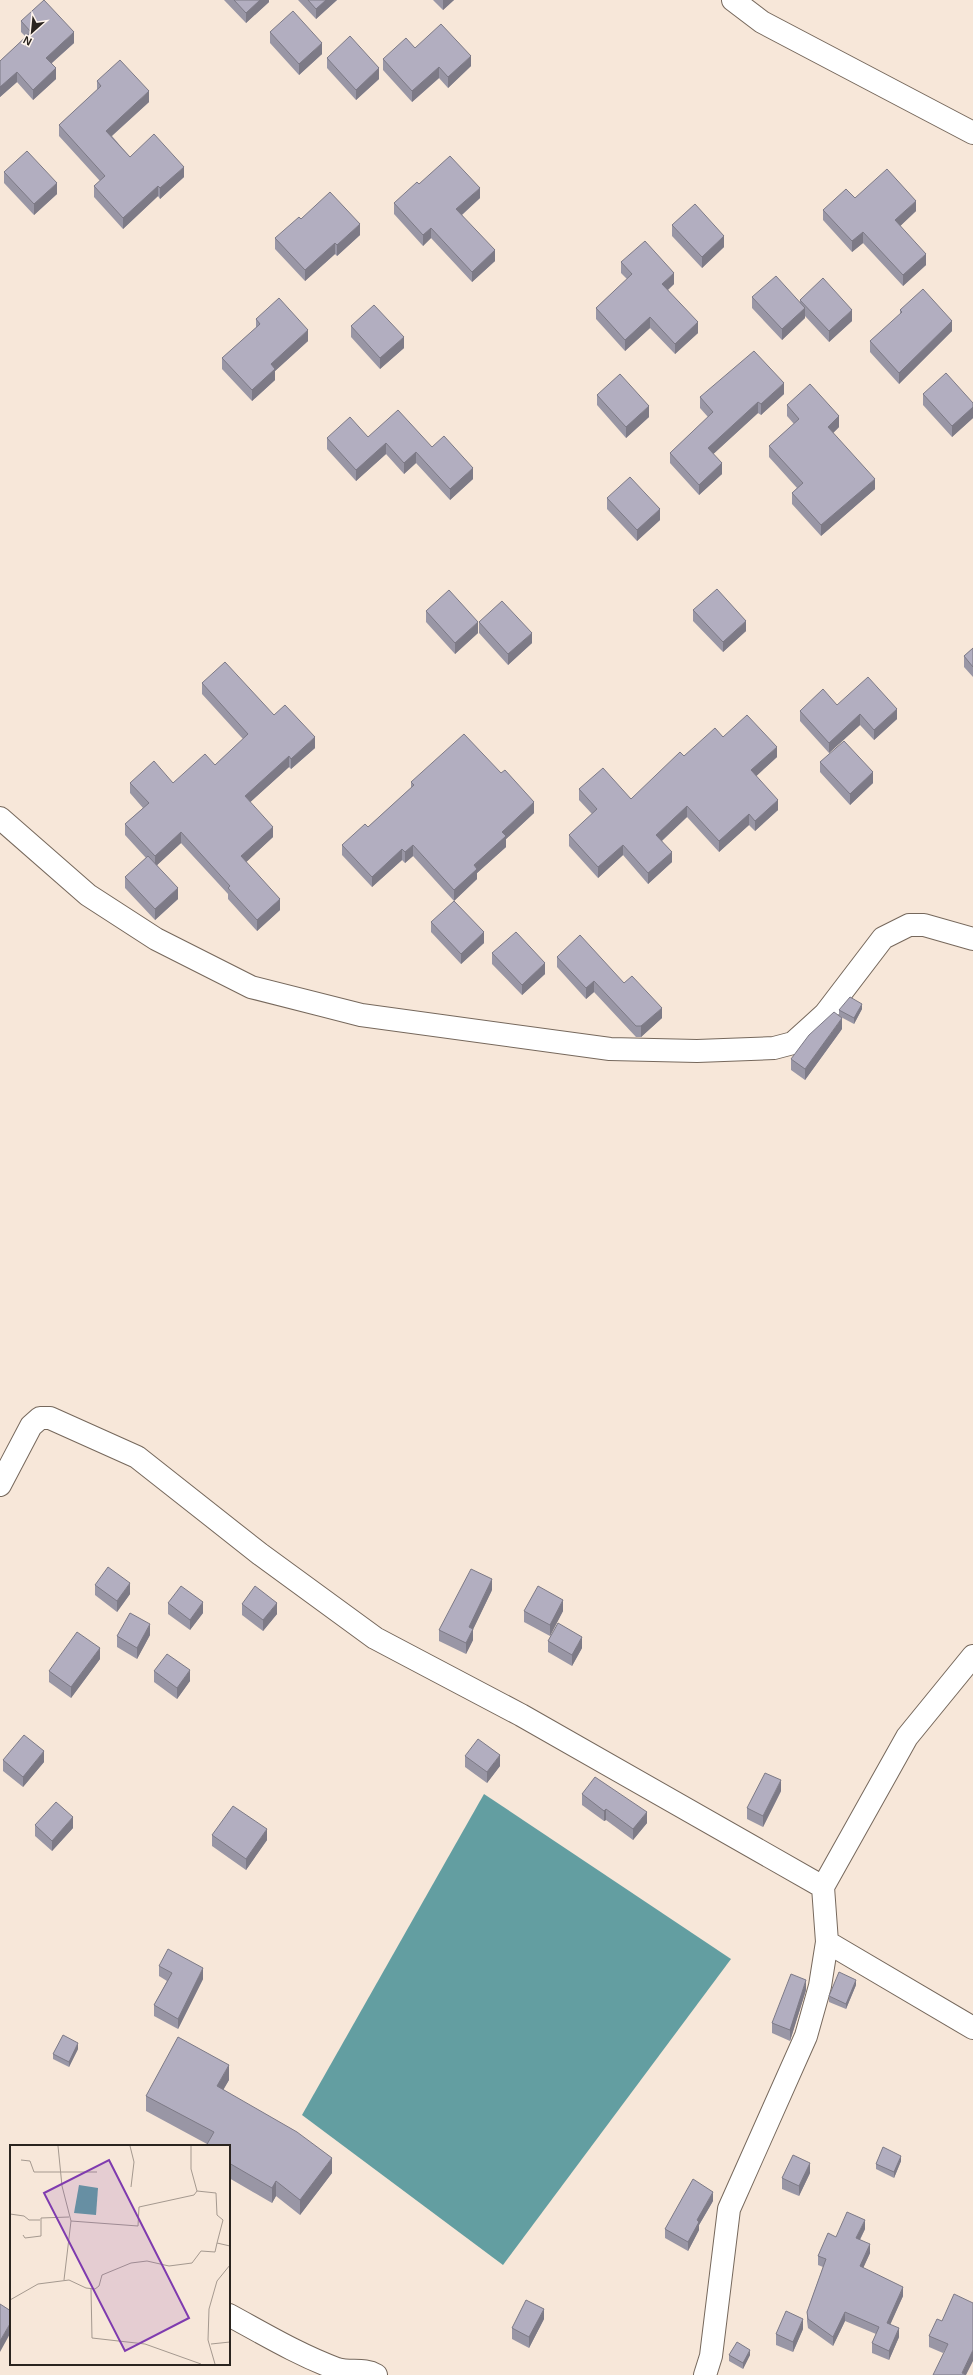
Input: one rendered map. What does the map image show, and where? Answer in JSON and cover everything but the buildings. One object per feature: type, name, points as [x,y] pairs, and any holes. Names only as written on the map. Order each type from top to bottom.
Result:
[{"type":"street","points":[[733,0],[762,22],[973,133]]},
{"type":"street","points":[[0,818],[88,895],[156,939],[251,987],[361,1016],[610,1049],[697,1051],[774,1048],[793,1043],[825,1014],[883,938],[909,925],[924,925],[973,939]]},
{"type":"street","points":[[0,1485],[31,1426],[40,1418],[50,1418],[137,1457],[260,1554],[375,1638],[521,1715],[823,1887]]},
{"type":"street","points":[[705,2375],[712,2356],[729,2209],[806,2036],[820,1986],[827,1942],[823,1887],[907,1737],[973,1656]]},
{"type":"street","points":[[827,1942],[973,2028]]},
{"type":"street","points":[[230,2316],[284,2345],[338,2369],[369,2371],[376,2375]]},
{"type":"water","points":[[484,1794],[731,1959],[503,2265],[302,2115]]}]
